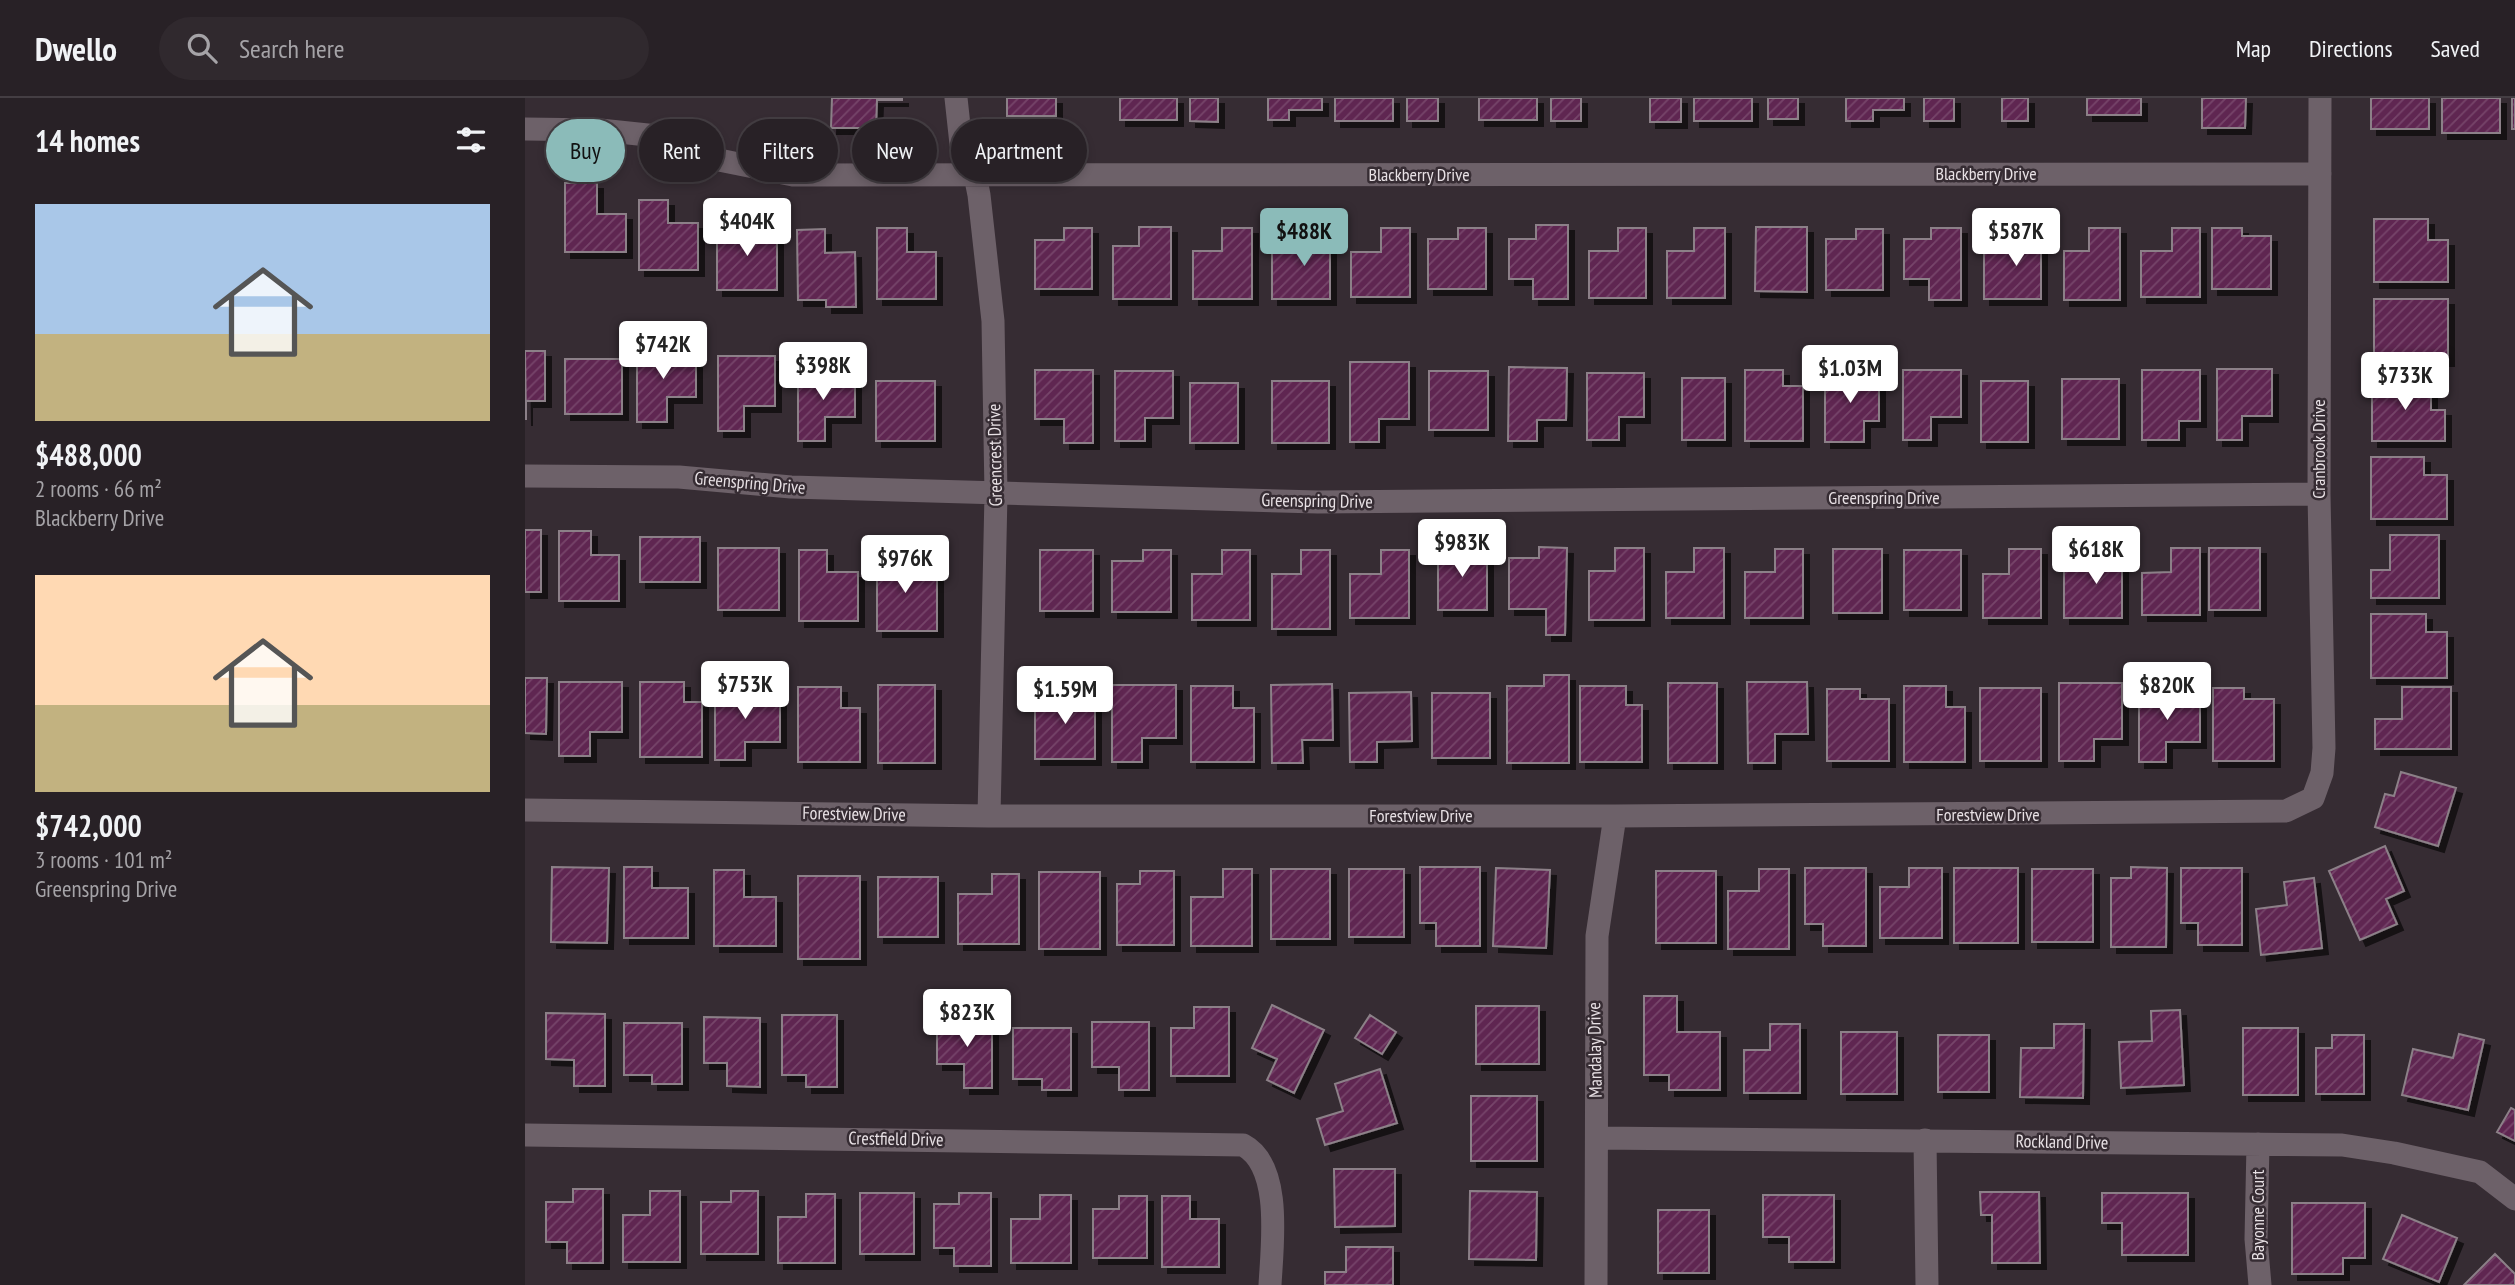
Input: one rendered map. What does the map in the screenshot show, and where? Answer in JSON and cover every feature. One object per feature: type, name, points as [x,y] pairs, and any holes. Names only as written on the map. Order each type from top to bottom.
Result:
[{"type":"street","name":"Greencrest Drive","points":[[956,98],[958,119]]},
{"type":"street","name":"Cranbrook Drive","points":[[2313,798],[2322,773],[2324,748],[2319,494],[2320,98]]},
{"type":"street","name":"Blackberry Drive","points":[[525,129],[600,130],[657,136],[719,160],[793,175],[951,175]]},
{"type":"street","name":"Blackberry Drive","points":[[1087,175],[2320,174]]},
{"type":"street","name":"Greencrest Drive","points":[[976,182],[993,321],[996,494],[989,816]]},
{"type":"street","name":"Greenspring Drive","points":[[525,476],[679,477],[790,487],[1318,502],[2319,494]]},
{"type":"street","name":"Forestview Drive","points":[[525,810],[989,816],[2250,813],[2286,811],[2313,798]]},
{"type":"street","name":"Mandalay Drive","points":[[1596,1285],[1594,999],[1597,936],[1615,816]]},
{"type":"street","name":"Crestfield Drive","points":[[525,1135],[1243,1145],[1255,1152],[1262,1161],[1271,1189],[1270,1285]]},
{"type":"street","name":"Rockland Drive","points":[[1597,1139],[2342,1145],[2456,1165],[2480,1172],[2515,1199]]},
{"type":"street","points":[[1925,1140],[1927,1285]]},
{"type":"street","name":"Bayonne Court","points":[[2258,1144],[2256,1239],[2259,1285]]},
{"type":"building","points":[[832,98],[902,98],[877,100],[876,119],[852,119],[852,128],[838,128],[838,119],[831,119]]},
{"type":"building","points":[[1007,98],[1056,98],[1056,116],[1007,116]]},
{"type":"building","points":[[1120,98],[1177,98],[1177,120],[1120,120]]},
{"type":"building","points":[[1190,98],[1218,98],[1218,122],[1190,121]]},
{"type":"building","points":[[1268,98],[1322,98],[1322,110],[1289,110],[1289,120],[1268,120]]},
{"type":"building","points":[[1335,98],[1393,98],[1393,121],[1335,121]]},
{"type":"building","points":[[1407,98],[1438,98],[1438,121],[1407,121]]},
{"type":"building","points":[[1479,98],[1537,98],[1537,120],[1479,120]]},
{"type":"building","points":[[1551,98],[1581,98],[1581,121],[1551,121]]},
{"type":"building","points":[[1650,98],[1681,98],[1681,122],[1650,122]]},
{"type":"building","points":[[1694,98],[1752,98],[1752,121],[1694,121]]},
{"type":"building","points":[[1768,98],[1798,98],[1798,119],[1768,119]]},
{"type":"building","points":[[1846,98],[1904,98],[1904,110],[1873,110],[1873,121],[1846,121]]},
{"type":"building","points":[[1924,98],[1954,98],[1954,121],[1924,121]]},
{"type":"building","points":[[2002,98],[2028,98],[2028,121],[2002,121]]},
{"type":"building","points":[[2087,98],[2141,98],[2141,115],[2087,115]]},
{"type":"building","points":[[2202,98],[2246,98],[2245,128],[2202,128]]},
{"type":"building","points":[[2371,98],[2429,98],[2429,129],[2371,129]]},
{"type":"building","points":[[2442,98],[2500,98],[2500,133],[2442,133]]},
{"type":"building","points":[[2512,98],[2515,98],[2515,129],[2512,129]]},
{"type":"building","points":[[565,183],[597,183],[597,214],[626,214],[626,252],[565,252]]},
{"type":"building","points":[[639,200],[668,200],[668,223],[698,223],[698,270],[639,270]]},
{"type":"building","points":[[2374,219],[2428,219],[2428,240],[2448,240],[2448,282],[2374,282]]},
{"type":"building","points":[[1536,225],[1568,225],[1568,299],[1533,299],[1533,279],[1509,279],[1509,239],[1536,239]]},
{"type":"building","points":[[717,227],[777,227],[777,290],[717,290]]},
{"type":"building","points":[[1139,227],[1171,227],[1171,299],[1113,299],[1113,246],[1139,246]]},
{"type":"building","points":[[1756,227],[1807,227],[1807,292],[1755,291]]},
{"type":"building","points":[[2013,227],[2041,227],[2041,299],[1984,299],[1984,252],[2013,252]]},
{"type":"building","points":[[877,228],[907,228],[907,252],[936,252],[936,299],[877,299]]},
{"type":"building","points":[[1064,228],[1092,228],[1092,289],[1035,289],[1035,240],[1064,240]]},
{"type":"building","points":[[1222,228],[1252,228],[1252,299],[1193,299],[1193,251],[1222,251]]},
{"type":"building","points":[[1300,228],[1330,228],[1330,299],[1272,299],[1272,252],[1300,252]]},
{"type":"building","points":[[1381,228],[1410,228],[1410,297],[1351,297],[1351,252],[1381,252]]},
{"type":"building","points":[[1458,228],[1486,228],[1486,289],[1428,289],[1428,239],[1458,239]]},
{"type":"building","points":[[1618,228],[1646,228],[1646,298],[1589,298],[1589,251],[1618,251]]},
{"type":"building","points":[[1694,228],[1725,228],[1725,298],[1667,298],[1667,251],[1694,251]]},
{"type":"building","points":[[1931,228],[1961,228],[1961,300],[1929,300],[1929,279],[1904,279],[1904,239],[1931,239]]},
{"type":"building","points":[[2089,228],[2120,228],[2120,300],[2064,300],[2064,251],[2089,251]]},
{"type":"building","points":[[2172,228],[2200,228],[2200,297],[2141,297],[2141,251],[2172,251]]},
{"type":"building","points":[[2212,228],[2242,228],[2242,236],[2271,236],[2271,289],[2212,289]]},
{"type":"building","points":[[825,229],[825,253],[855,252],[856,307],[826,307],[826,300],[798,300],[797,230]]},
{"type":"building","points":[[1856,229],[1883,229],[1883,290],[1826,290],[1826,239],[1856,239]]},
{"type":"building","points":[[2374,299],[2448,299],[2448,360],[2374,360]]},
{"type":"building","points":[[637,350],[696,350],[696,397],[667,397],[667,422],[637,422]]},
{"type":"building","points":[[525,351],[545,351],[545,401],[526,401],[526,420]]},
{"type":"building","points":[[718,356],[775,356],[775,406],[744,406],[744,431],[718,431]]},
{"type":"building","points":[[565,359],[622,359],[622,414],[565,414]]},
{"type":"building","points":[[1350,362],[1409,362],[1409,419],[1379,419],[1379,442],[1350,442]]},
{"type":"building","points":[[1509,367],[1567,368],[1566,420],[1537,420],[1537,441],[1508,441]]},
{"type":"building","points":[[2217,369],[2272,369],[2272,416],[2242,416],[2242,440],[2217,440]]},
{"type":"building","points":[[1035,370],[1093,370],[1093,443],[1064,443],[1064,419],[1035,419]]},
{"type":"building","points":[[1745,370],[1783,370],[1783,386],[1803,386],[1803,441],[1745,441]]},
{"type":"building","points":[[1903,370],[1961,370],[1961,417],[1931,417],[1931,440],[1903,440]]},
{"type":"building","points":[[2142,370],[2200,370],[2200,421],[2179,421],[2179,440],[2142,440]]},
{"type":"building","points":[[1115,371],[1173,371],[1173,418],[1145,418],[1145,441],[1115,441]]},
{"type":"building","points":[[1429,371],[1488,371],[1488,430],[1429,430]]},
{"type":"building","points":[[1825,372],[1879,372],[1879,421],[1864,421],[1864,442],[1825,442]]},
{"type":"building","points":[[798,373],[855,373],[855,417],[825,417],[825,441],[798,441]]},
{"type":"building","points":[[1587,373],[1644,373],[1644,417],[1619,417],[1619,440],[1587,440]]},
{"type":"building","points":[[1682,378],[1725,378],[1725,440],[1682,440]]},
{"type":"building","points":[[2062,379],[2119,379],[2119,439],[2062,439]]},
{"type":"building","points":[[2372,380],[2431,380],[2431,410],[2445,410],[2445,441],[2372,441]]},
{"type":"building","points":[[876,381],[935,381],[935,441],[876,441]]},
{"type":"building","points":[[1272,381],[1329,381],[1329,443],[1272,443]]},
{"type":"building","points":[[1981,381],[2028,381],[2028,442],[1981,442]]},
{"type":"building","points":[[1190,383],[1238,383],[1238,443],[1190,443]]},
{"type":"building","points":[[2371,457],[2424,457],[2424,475],[2447,475],[2447,519],[2371,519]]},
{"type":"building","points":[[525,530],[541,530],[541,592],[525,592]]},
{"type":"building","points":[[559,531],[591,531],[591,555],[619,555],[619,601],[559,601]]},
{"type":"building","points":[[2390,535],[2439,535],[2439,598],[2371,598],[2371,570],[2390,570]]},
{"type":"building","points":[[640,537],[700,537],[700,582],[640,582]]},
{"type":"building","points":[[1539,547],[1567,548],[1565,635],[1546,635],[1546,609],[1509,609],[1509,558],[1539,558]]},
{"type":"building","points":[[2089,547],[2122,547],[2122,618],[2064,618],[2064,570],[2089,570]]},
{"type":"building","points":[[718,548],[779,548],[779,610],[718,610]]},
{"type":"building","points":[[1438,548],[1487,548],[1487,610],[1438,610]]},
{"type":"building","points":[[1615,548],[1644,548],[1644,620],[1589,620],[1589,571],[1615,571]]},
{"type":"building","points":[[1694,548],[1724,548],[1724,618],[1666,618],[1666,572],[1694,572]]},
{"type":"building","points":[[2171,548],[2200,548],[2200,615],[2142,615],[2142,573],[2171,572]]},
{"type":"building","points":[[2209,548],[2260,548],[2260,610],[2209,610]]},
{"type":"building","points":[[1775,549],[1803,549],[1803,618],[1745,618],[1745,572],[1775,572]]},
{"type":"building","points":[[1833,549],[1882,549],[1882,613],[1833,613]]},
{"type":"building","points":[[2009,549],[2041,549],[2041,618],[1983,618],[1983,574],[2009,574]]},
{"type":"building","points":[[799,550],[827,550],[827,572],[858,572],[858,621],[799,621]]},
{"type":"building","points":[[877,550],[908,550],[908,573],[937,573],[937,631],[877,631]]},
{"type":"building","points":[[1040,550],[1093,550],[1093,611],[1040,611]]},
{"type":"building","points":[[1143,550],[1171,550],[1171,612],[1112,612],[1112,561],[1143,561]]},
{"type":"building","points":[[1222,550],[1250,550],[1250,620],[1192,620],[1192,574],[1222,574]]},
{"type":"building","points":[[1301,550],[1330,550],[1330,629],[1272,629],[1272,574],[1301,574]]},
{"type":"building","points":[[1381,550],[1409,550],[1409,618],[1350,618],[1350,574],[1381,574]]},
{"type":"building","points":[[1904,550],[1961,550],[1961,610],[1904,610]]},
{"type":"building","points":[[2371,614],[2426,614],[2426,632],[2447,632],[2447,678],[2371,678]]},
{"type":"building","points":[[1544,675],[1569,675],[1569,763],[1507,763],[1507,686],[1544,686]]},
{"type":"building","points":[[525,678],[547,678],[546,734],[525,733]]},
{"type":"building","points":[[559,682],[622,682],[622,732],[590,732],[590,756],[559,756]]},
{"type":"building","points":[[640,682],[684,682],[684,702],[702,702],[702,757],[640,757]]},
{"type":"building","points":[[1747,682],[1807,682],[1808,734],[1775,734],[1775,763],[1748,763]]},
{"type":"building","points":[[1668,683],[1717,683],[1717,763],[1668,763]]},
{"type":"building","points":[[2059,683],[2122,683],[2122,739],[2094,739],[2094,761],[2059,761]]},
{"type":"building","points":[[1332,684],[1333,740],[1302,740],[1303,763],[1272,763],[1271,685]]},
{"type":"building","points":[[878,685],[935,685],[935,763],[878,763]]},
{"type":"building","points":[[1112,685],[1176,685],[1176,738],[1142,738],[1142,762],[1112,762]]},
{"type":"building","points":[[1191,686],[1233,686],[1233,708],[1254,708],[1254,762],[1191,762]]},
{"type":"building","points":[[1580,686],[1626,686],[1626,705],[1642,705],[1642,762],[1580,762]]},
{"type":"building","points":[[1904,686],[1946,686],[1946,707],[1965,707],[1965,762],[1904,762]]},
{"type":"building","points":[[798,687],[841,687],[841,708],[860,708],[860,762],[798,762]]},
{"type":"building","points":[[2402,687],[2451,687],[2451,749],[2375,749],[2375,719],[2402,719]]},
{"type":"building","points":[[1980,688],[2041,688],[2041,761],[1980,761]]},
{"type":"building","points":[[2213,688],[2244,688],[2244,699],[2274,699],[2274,761],[2213,761]]},
{"type":"building","points":[[1827,689],[1860,689],[1860,699],[1889,699],[1889,761],[1827,761]]},
{"type":"building","points":[[715,691],[780,691],[780,742],[745,742],[745,760],[715,760]]},
{"type":"building","points":[[1411,692],[1412,741],[1377,742],[1377,762],[1350,762],[1349,693]]},
{"type":"building","points":[[2139,692],[2200,692],[2200,742],[2166,742],[2166,762],[2139,762]]},
{"type":"building","points":[[1432,693],[1490,693],[1490,758],[1432,758]]},
{"type":"building","points":[[1035,694],[1095,694],[1095,759],[1035,759]]},
{"type":"building","points":[[2401,772],[2456,788],[2438,846],[2375,827],[2385,794],[2394,796]]},
{"type":"building","points":[[2385,846],[2404,891],[2386,899],[2397,924],[2360,940],[2329,871]]},
{"type":"building","points":[[552,867],[609,868],[607,943],[551,942]]},
{"type":"building","points":[[624,867],[652,867],[652,888],[688,888],[688,938],[624,938]]},
{"type":"building","points":[[1420,867],[1480,867],[1480,946],[1436,946],[1436,923],[1420,923]]},
{"type":"building","points":[[2131,867],[2167,868],[2166,947],[2111,947],[2111,878],[2131,878]]},
{"type":"building","points":[[1496,868],[1550,870],[1546,948],[1493,946]]},
{"type":"building","points":[[1805,868],[1866,868],[1866,946],[1823,946],[1823,924],[1805,924]]},
{"type":"building","points":[[1909,868],[1942,868],[1942,938],[1880,938],[1880,887],[1909,887]]},
{"type":"building","points":[[1954,868],[2018,868],[2018,943],[1954,943]]},
{"type":"building","points":[[2181,868],[2242,868],[2242,945],[2198,945],[2198,923],[2181,923]]},
{"type":"building","points":[[1223,869],[1252,869],[1252,946],[1191,946],[1191,897],[1223,897]]},
{"type":"building","points":[[1271,869],[1330,869],[1330,939],[1271,939]]},
{"type":"building","points":[[1349,869],[1404,869],[1404,937],[1349,937]]},
{"type":"building","points":[[1759,869],[1789,869],[1789,949],[1728,949],[1728,891],[1759,891]]},
{"type":"building","points":[[2032,869],[2093,869],[2093,942],[2032,942]]},
{"type":"building","points":[[714,870],[744,870],[744,897],[776,897],[776,946],[714,946]]},
{"type":"building","points":[[1140,871],[1174,871],[1174,945],[1117,945],[1117,884],[1140,884]]},
{"type":"building","points":[[1656,871],[1716,871],[1716,943],[1656,943]]},
{"type":"building","points":[[1039,872],[1100,872],[1100,949],[1039,949]]},
{"type":"building","points":[[992,874],[1019,874],[1019,944],[958,944],[958,894],[992,894]]},
{"type":"building","points":[[798,876],[860,876],[860,959],[798,959]]},
{"type":"building","points":[[878,877],[938,877],[938,937],[878,937]]},
{"type":"building","points":[[2314,878],[2322,948],[2261,955],[2256,909],[2287,905],[2284,882]]},
{"type":"building","points":[[1644,996],[1677,996],[1677,1032],[1720,1032],[1720,1090],[1669,1090],[1669,1075],[1644,1075]]},
{"type":"building","points":[[1272,1005],[1324,1030],[1294,1093],[1267,1080],[1277,1059],[1252,1048]]},
{"type":"building","points":[[1476,1006],[1539,1006],[1539,1064],[1476,1064]]},
{"type":"building","points":[[1194,1007],[1229,1007],[1229,1076],[1171,1076],[1171,1028],[1194,1028]]},
{"type":"building","points":[[2180,1010],[2184,1085],[2121,1088],[2119,1042],[2152,1041],[2151,1011]]},
{"type":"building","points":[[546,1013],[605,1014],[605,1086],[574,1086],[574,1060],[546,1059]]},
{"type":"building","points":[[782,1015],[837,1015],[837,1087],[806,1087],[806,1075],[782,1075]]},
{"type":"building","points":[[1370,1015],[1396,1032],[1382,1054],[1355,1038]]},
{"type":"building","points":[[704,1017],[760,1018],[760,1087],[727,1086],[727,1063],[704,1063]]},
{"type":"building","points":[[937,1019],[992,1019],[992,1088],[964,1088],[964,1064],[937,1064]]},
{"type":"building","points":[[1092,1022],[1149,1022],[1149,1090],[1119,1090],[1119,1067],[1092,1067]]},
{"type":"building","points":[[624,1023],[682,1023],[682,1084],[652,1084],[652,1075],[624,1075]]},
{"type":"building","points":[[1770,1024],[1800,1024],[1800,1093],[1744,1093],[1744,1050],[1770,1050]]},
{"type":"building","points":[[2054,1024],[2084,1024],[2083,1098],[2020,1097],[2021,1048],[2054,1048]]},
{"type":"building","points":[[1013,1028],[1071,1028],[1071,1090],[1042,1090],[1042,1079],[1013,1079]]},
{"type":"building","points":[[2243,1028],[2298,1028],[2298,1095],[2243,1095]]},
{"type":"building","points":[[1841,1032],[1897,1032],[1897,1094],[1841,1094]]},
{"type":"building","points":[[2459,1034],[2484,1040],[2468,1110],[2402,1095],[2413,1049],[2453,1058]]},
{"type":"building","points":[[1938,1035],[1989,1035],[1989,1092],[1938,1092]]},
{"type":"building","points":[[2332,1035],[2364,1035],[2364,1094],[2316,1094],[2316,1048],[2332,1048]]},
{"type":"building","points":[[1380,1069],[1397,1123],[1325,1145],[1317,1119],[1343,1111],[1335,1084]]},
{"type":"building","points":[[1471,1096],[1537,1096],[1537,1161],[1471,1161]]},
{"type":"building","points":[[2511,1108],[2515,1110],[2515,1141],[2497,1132]]},
{"type":"building","points":[[1334,1169],[1395,1169],[1395,1226],[1335,1227]]},
{"type":"building","points":[[573,1189],[603,1189],[603,1263],[567,1263],[567,1242],[546,1242],[546,1202],[573,1202]]},
{"type":"building","points":[[650,1191],[680,1191],[680,1262],[623,1262],[623,1215],[650,1215]]},
{"type":"building","points":[[731,1191],[758,1191],[758,1254],[701,1254],[701,1202],[731,1202]]},
{"type":"building","points":[[1470,1191],[1537,1192],[1536,1260],[1469,1259]]},
{"type":"building","points":[[1980,1192],[2039,1192],[2040,1263],[1992,1263],[1992,1215],[1981,1215]]},
{"type":"building","points":[[860,1193],[914,1193],[914,1254],[860,1254]]},
{"type":"building","points":[[959,1193],[991,1193],[991,1266],[954,1266],[954,1248],[934,1248],[934,1204],[959,1204]]},
{"type":"building","points":[[2102,1193],[2188,1193],[2188,1255],[2122,1255],[2122,1223],[2102,1223]]},
{"type":"building","points":[[806,1194],[835,1194],[835,1263],[778,1263],[778,1217],[806,1217]]},
{"type":"building","points":[[1040,1195],[1071,1195],[1071,1263],[1011,1263],[1011,1219],[1040,1219]]},
{"type":"building","points":[[1763,1195],[1834,1195],[1834,1262],[1789,1262],[1789,1237],[1763,1237]]},
{"type":"building","points":[[1119,1196],[1147,1196],[1147,1258],[1093,1258],[1093,1209],[1119,1209]]},
{"type":"building","points":[[1162,1196],[1190,1196],[1190,1219],[1219,1219],[1219,1267],[1162,1267]]},
{"type":"building","points":[[2292,1203],[2365,1203],[2365,1258],[2343,1258],[2343,1274],[2292,1274]]},
{"type":"building","points":[[1658,1210],[1709,1210],[1709,1273],[1658,1273]]},
{"type":"building","points":[[2402,1215],[2457,1238],[2439,1282],[2383,1259]]},
{"type":"building","points":[[1346,1247],[1393,1247],[1393,1285],[1325,1285],[1325,1272],[1346,1272]]},
{"type":"building","points":[[2495,1254],[2515,1274],[2515,1285],[2464,1285]]}]
